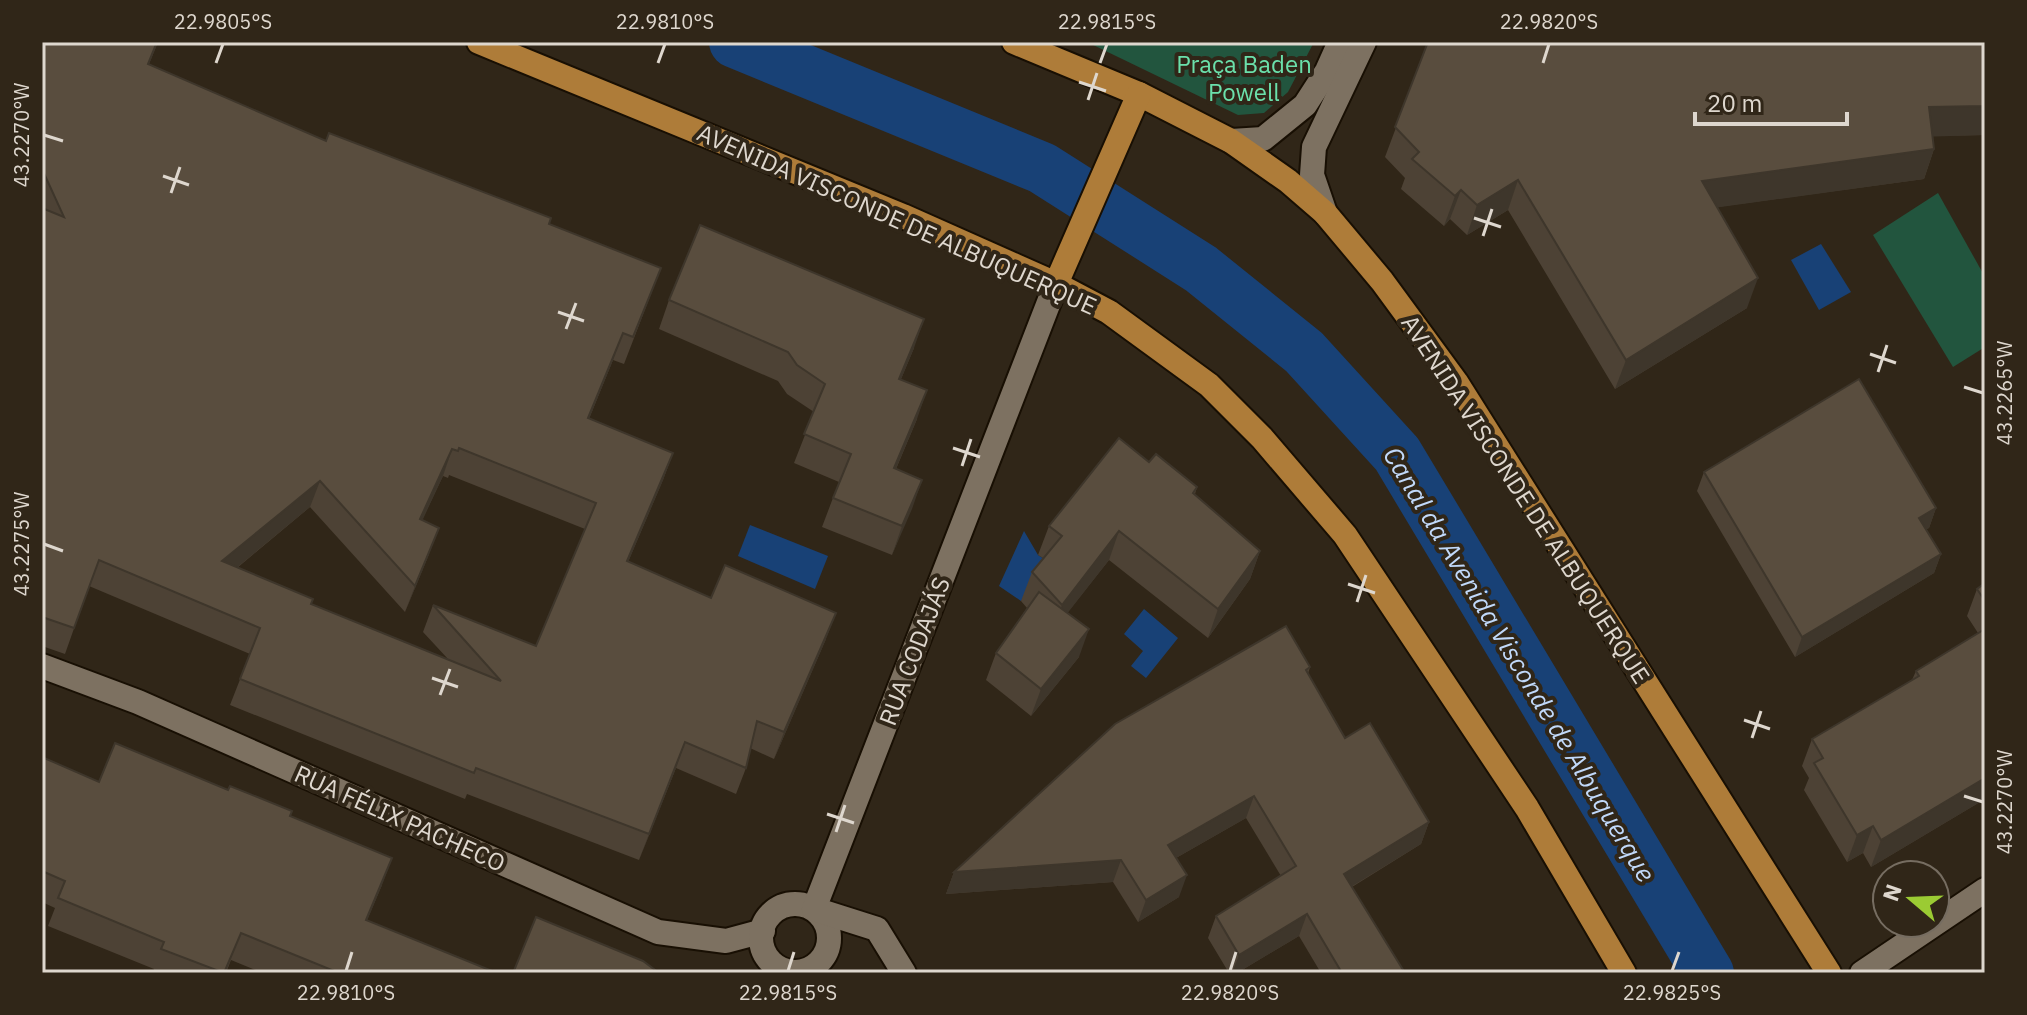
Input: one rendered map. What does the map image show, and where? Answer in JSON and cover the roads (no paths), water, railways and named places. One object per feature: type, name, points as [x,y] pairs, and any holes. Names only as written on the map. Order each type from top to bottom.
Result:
[{"type":"main road","name":"AVENIDA VISCONDE DE ALBUQUERQUE","points":[[479,42],[903,216],[1056,284],[1109,312],[1209,385],[1262,438],[1345,535],[1527,808],[1624,973]]},
{"type":"main road","name":"AVENIDA VISCONDE DE ALBUQUERQUE","points":[[1014,42],[1037,47],[1231,141],[1288,181],[1325,213],[1382,281],[1456,382],[1829,973]]},
{"type":"main road","points":[[1056,284],[1139,94]]},
{"type":"street","points":[[1231,141],[1263,139],[1305,105],[1327,71],[1340,42]]},
{"type":"street","points":[[1325,213],[1312,175],[1314,147],[1364,42]]},
{"type":"street","name":"RUA CODAJÁS","points":[[814,909],[1056,284]]},
{"type":"street","name":"RUA FÉLIX PACHECO","points":[[42,666],[138,702],[658,932],[726,941],[763,931]]},
{"type":"street","points":[[1862,973],[1985,890]]},
{"type":"street","points":[[814,909],[828,927],[829,937],[823,958],[805,971],[784,972],[768,959],[761,941],[766,921],[783,907],[793,904],[814,909],[877,929],[904,973]]},
{"type":"water","points":[[1821,244],[1851,292],[1819,310],[1791,260]]},
{"type":"water","points":[[750,525],[828,556],[815,589],[738,556]]},
{"type":"water","points":[[1024,531],[1038,555],[1052,564],[1021,601],[999,586]]},
{"type":"water","points":[[1144,609],[1178,638],[1146,678],[1131,666],[1143,651],[1124,634]]},
{"type":"waterway","name":"Canal da Avenida Visconde de Albuquerque","points":[[735,42],[1042,168],[1201,269],[1304,352],[1397,454],[1708,973]]},
{"type":"park label","name":"Praça Baden Powell","points":[[1244,78]]}]
